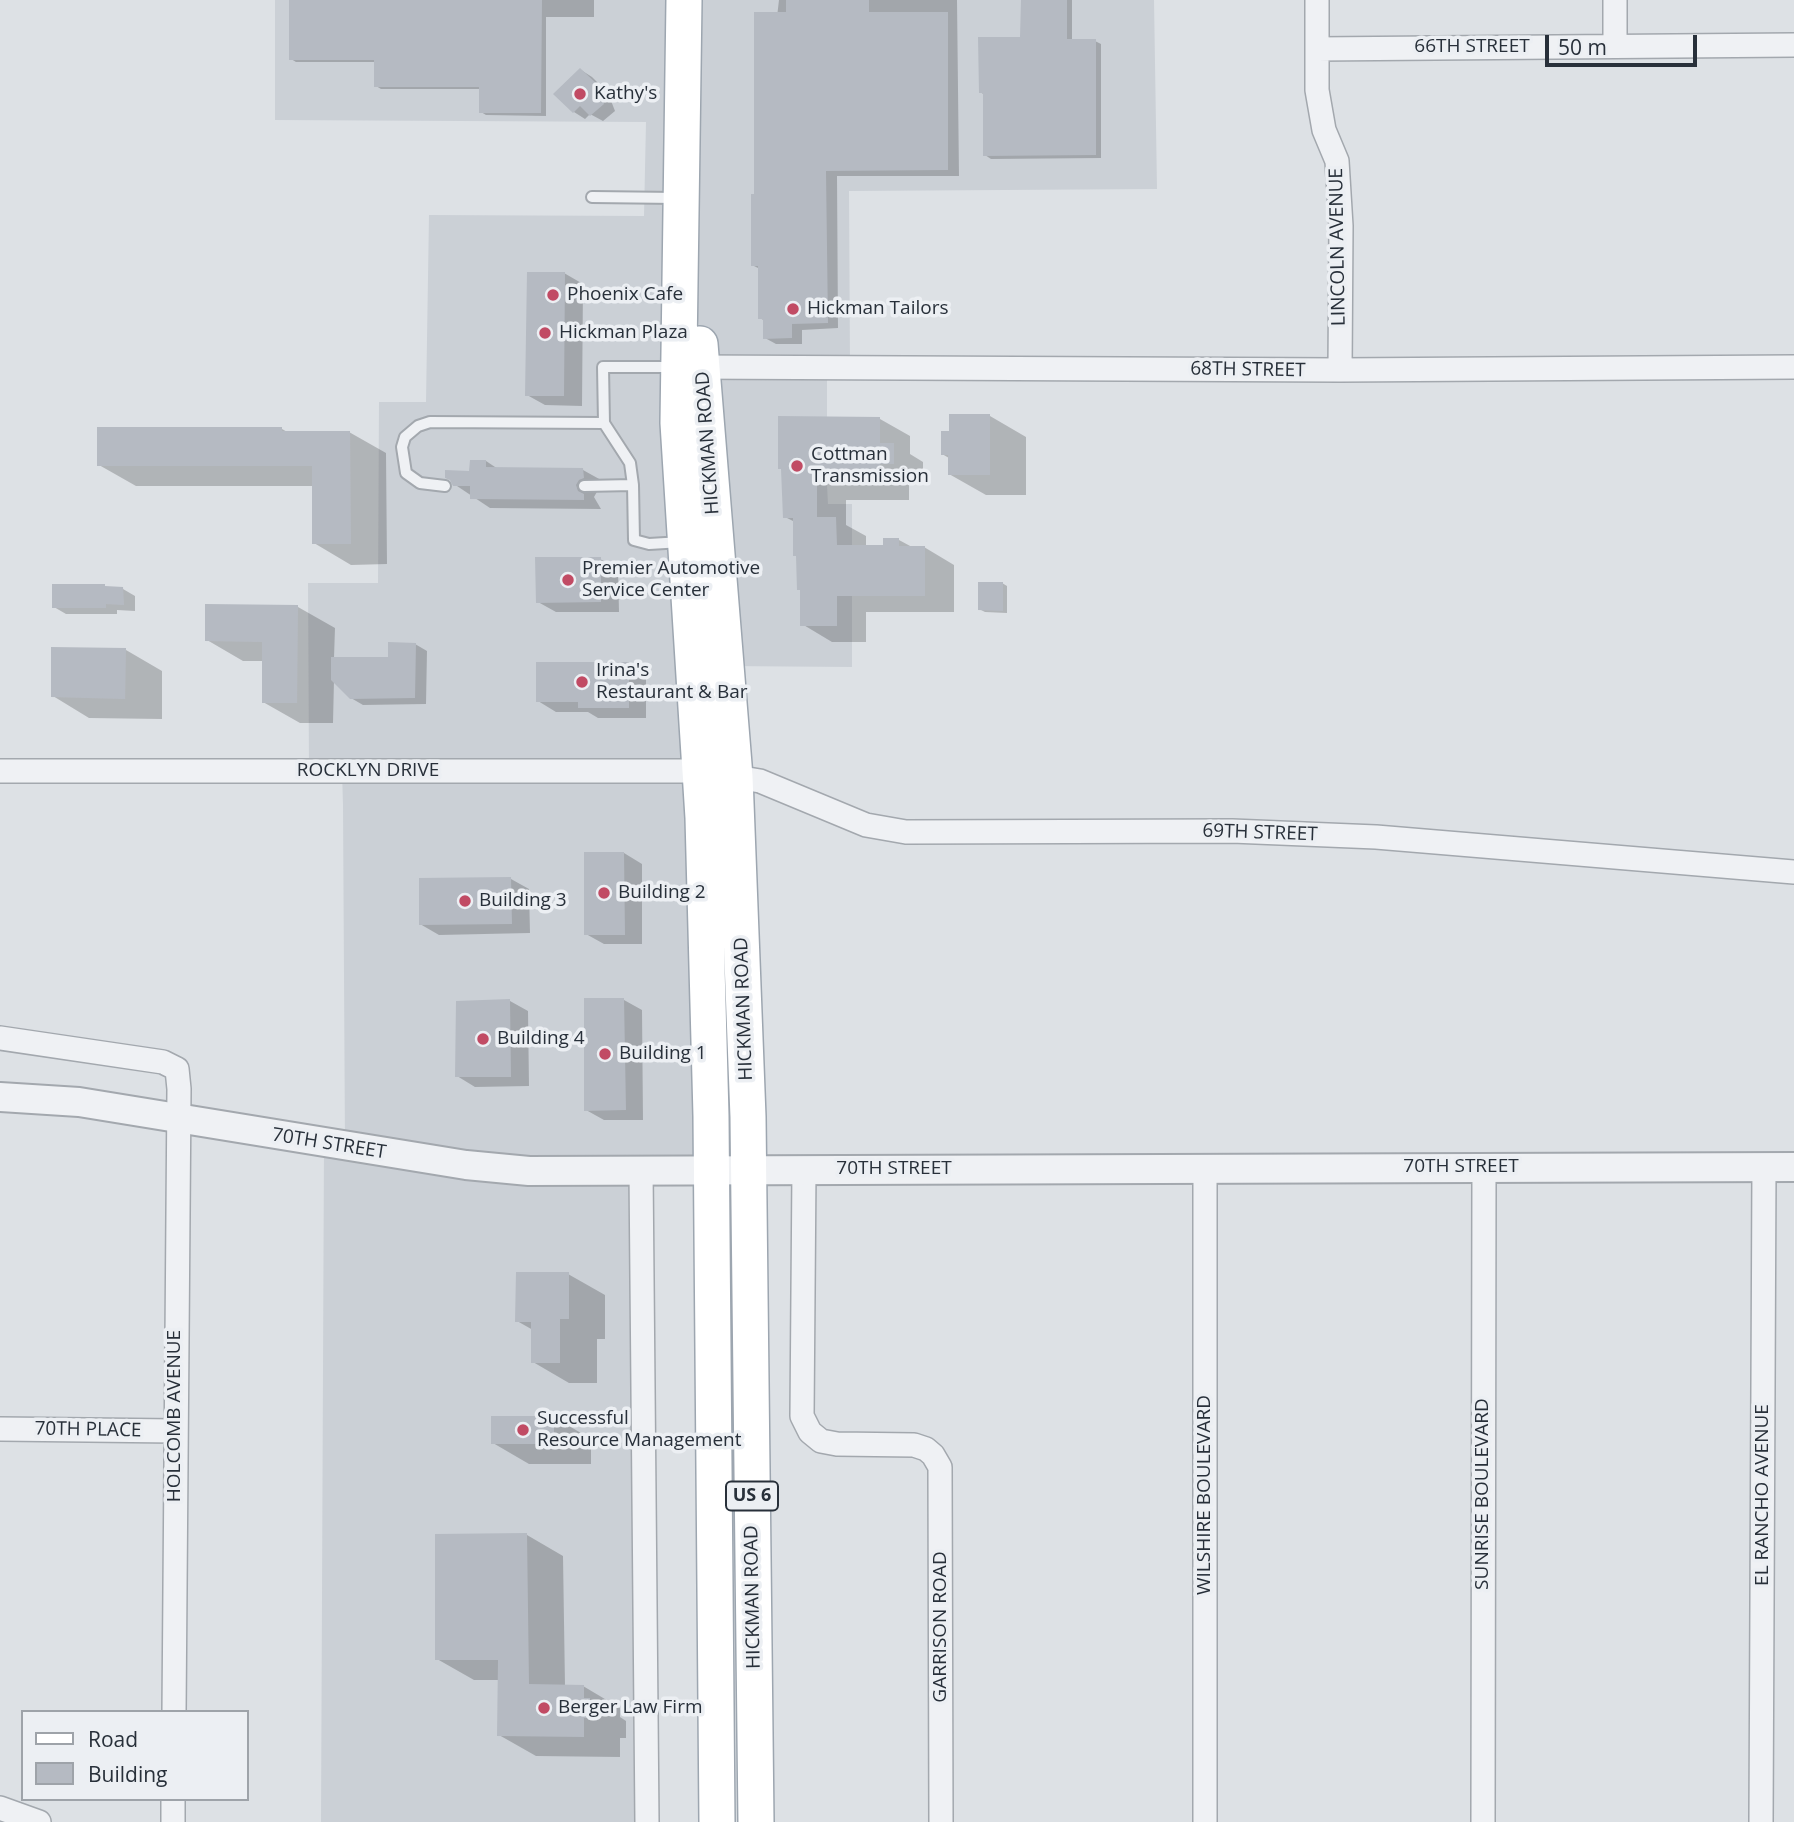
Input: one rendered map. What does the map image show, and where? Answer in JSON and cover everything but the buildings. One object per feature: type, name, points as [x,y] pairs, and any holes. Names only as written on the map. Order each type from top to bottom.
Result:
[{"type":"main road","name":"HICKMAN ROAD","points":[[683,6],[683,198],[691,367],[735,777],[748,1170],[756,1822]]},
{"type":"main road","name":"HICKMAN ROAD","points":[[691,367],[678,423],[700,771],[712,1170],[717,1822]]},
{"type":"street","name":"LINCOLN AVENUE","points":[[1317,0],[1317,90],[1324,130],[1337,161],[1341,226],[1340,370]]},
{"type":"street","points":[[1615,0],[1615,46]]},
{"type":"street","name":"66TH STREET","points":[[1317,48],[1794,45]]},
{"type":"street","name":"68TH STREET","points":[[691,367],[1340,370],[1794,367]]},
{"type":"street","name":"ROCKLYN DRIVE","points":[[0,771],[700,771],[735,777]]},
{"type":"street","name":"69TH STREET","points":[[735,777],[760,781],[866,825],[906,832],[1232,831],[1376,837],[1794,872]]},
{"type":"street","name":"HOLCOMB AVENUE","points":[[0,1038],[163,1062],[177,1069],[179,1089],[173,1710]]},
{"type":"street","name":"70TH STREET","points":[[0,1097],[79,1102],[466,1165],[529,1171],[1794,1167]]},
{"type":"street","name":"SUNRISE BOULEVARD","points":[[1483,1822],[1484,1167]]},
{"type":"street","name":"EL RANCHO AVENUE","points":[[1761,1822],[1764,1167]]},
{"type":"street","name":"WILSHIRE BOULEVARD","points":[[1205,1168],[1205,1822]]},
{"type":"street","name":"GARRISON ROAD","points":[[804,1169],[802,1416],[810,1432],[821,1441],[838,1444],[914,1445],[926,1449],[940,1467],[941,1822]]},
{"type":"street","points":[[641,1170],[647,1822]]},
{"type":"street","name":"70TH PLACE","points":[[0,1429],[175,1431]]},
{"type":"street","points":[[173,1801],[173,1822]]},
{"type":"street","points":[[0,1808],[39,1822]]},
{"type":"lane","points":[[592,197],[683,198]]},
{"type":"lane","points":[[686,542],[649,544],[634,540],[634,485],[630,463],[604,424],[603,367],[691,367]]},
{"type":"lane","points":[[445,486],[420,483],[406,473],[402,447],[405,437],[418,426],[430,422],[604,424]]},
{"type":"lane","points":[[584,486],[634,485]]},
{"type":"shaded area","points":[[275,0],[1154,0],[1157,189],[849,191],[850,368],[827,369],[827,484],[828,504],[852,504],[852,667],[725,666],[695,281],[711,1170],[641,1170],[647,1822],[321,1822],[324,1143],[345,1146],[343,805],[342,771],[309,771],[308,583],[378,583],[379,402],[426,402],[429,215],[644,216],[646,122],[275,120]]},
{"type":"place","name":"Kathy's","points":[[580,94]]},
{"type":"place","name":"Phoenix Cafe","points":[[553,295]]},
{"type":"place","name":"Hickman Tailors","points":[[793,309]]},
{"type":"place","name":"Hickman Plaza","points":[[545,333]]},
{"type":"place","name":"Cottman Transmission","points":[[797,466]]},
{"type":"place","name":"Premier Automotive Service Center","points":[[568,580]]},
{"type":"place","name":"Irina's Restaurant & Bar","points":[[582,682]]},
{"type":"place","name":"Building 2","points":[[604,893]]},
{"type":"place","name":"Building 3","points":[[465,901]]},
{"type":"place","name":"Building 4","points":[[483,1039]]},
{"type":"place","name":"Building 1","points":[[605,1054]]},
{"type":"place","name":"Successful Resource Management","points":[[523,1430]]},
{"type":"place","name":"Berger Law Firm","points":[[544,1708]]}]
